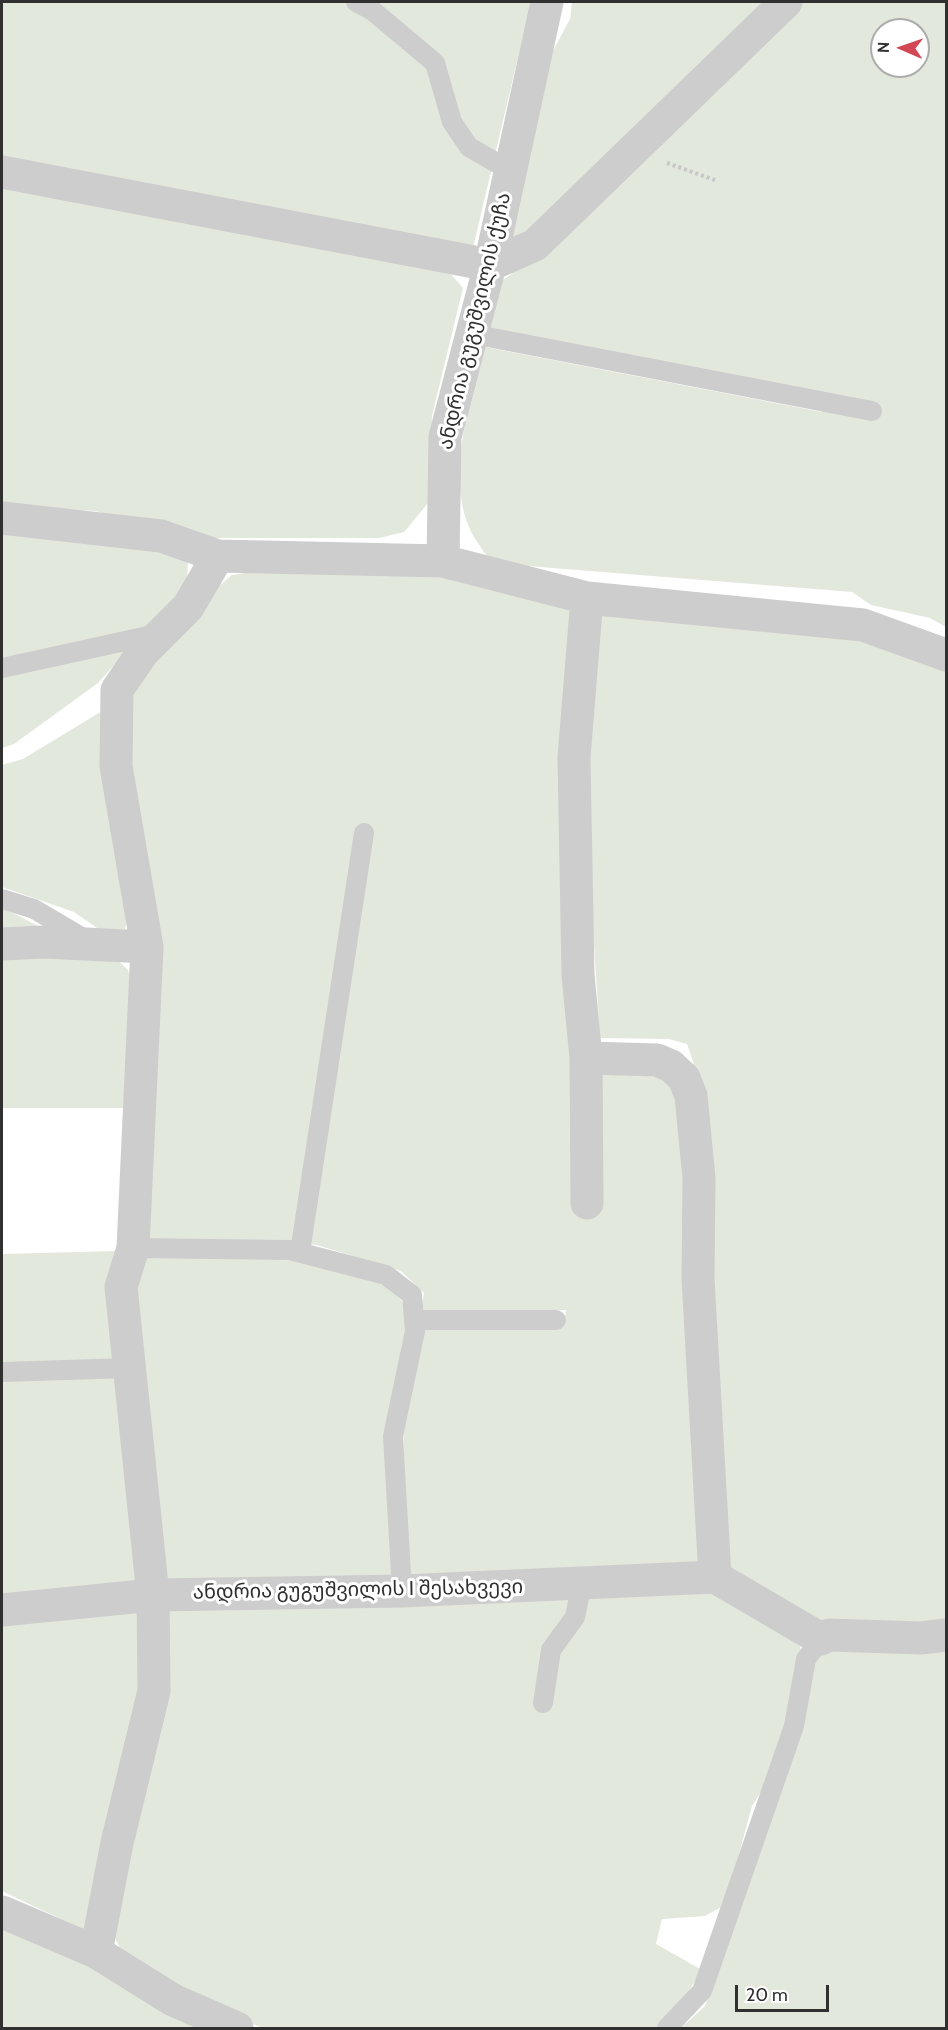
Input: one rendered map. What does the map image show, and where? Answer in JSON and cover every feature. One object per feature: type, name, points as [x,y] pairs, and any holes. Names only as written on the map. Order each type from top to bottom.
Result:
[{"type":"street","name":"ანდრია გუგუშვილის ქუჩა","points":[[442,561],[445,437],[490,265],[547,2]]},
{"type":"street","points":[[2,172],[490,265],[535,245],[786,2]]},
{"type":"street","points":[[2,518],[160,536],[218,556],[442,561],[586,598],[863,626],[946,655]]},
{"type":"street","points":[[96,1952],[117,1843],[154,1691],[153,1595],[121,1287],[133,1248],[147,947],[116,766],[117,690],[143,652],[188,607],[218,556]]},
{"type":"street","points":[[586,598],[574,757],[578,975],[586,1058],[587,1203]]},
{"type":"street","points":[[2,944],[44,942],[147,947]]},
{"type":"street","points":[[586,1058],[657,1060],[671,1066],[684,1078],[692,1095],[699,1178],[698,1279],[715,1577],[820,1639],[828,1635],[921,1638],[946,1635]]},
{"type":"street","name":"ანდრია გუგუშვილის I შესახვევი","points":[[2,1610],[153,1595],[402,1591],[715,1577]]},
{"type":"street","points":[[2,1912],[96,1952],[173,2000],[237,2028]]},
{"type":"lane","points":[[356,2],[373,11],[435,63],[452,122],[469,147],[509,171]]},
{"type":"lane","points":[[472,334],[872,411]]},
{"type":"lane","points":[[2,668],[163,633]]},
{"type":"lane","points":[[300,1252],[364,833]]},
{"type":"lane","points":[[2,899],[34,909],[95,944]]},
{"type":"lane","points":[[133,1248],[290,1250],[386,1275],[412,1295],[415,1330],[393,1436],[402,1591]]},
{"type":"lane","points":[[414,1320],[556,1320]]},
{"type":"lane","points":[[2,1372],[129,1368]]},
{"type":"lane","points":[[543,1702],[551,1650],[575,1617],[582,1583]]},
{"type":"lane","points":[[667,2028],[702,1990],[794,1726],[806,1659],[820,1639]]},
{"type":"path","points":[[633,150],[715,180]]},
{"type":"shaded area","points":[[2,2],[531,2],[473,248],[2,158]]},
{"type":"shaded area","points":[[572,2],[773,2],[537,234],[506,243],[539,77],[570,19]]},
{"type":"shaded area","points":[[795,2],[946,2],[946,627],[930,618],[871,605],[852,592],[515,565],[487,556],[467,521],[461,498],[460,473],[466,420],[485,347],[822,412],[823,394],[485,328],[498,283],[527,264]]},
{"type":"shaded area","points":[[2,174],[448,271],[463,288],[432,416],[429,502],[404,532],[379,538],[193,538],[95,511],[2,506]]},
{"type":"shaded area","points":[[2,529],[168,552],[188,563],[187,579],[173,600],[98,683],[14,744],[2,748]]},
{"type":"shaded area","points":[[303,564],[444,568],[569,603],[599,1065],[653,1067],[686,1103],[706,1564],[407,1576],[403,1423],[421,1326],[564,1326],[566,1310],[421,1312],[424,1293],[401,1271],[317,1245],[269,1240],[142,1240],[123,764],[126,704],[145,661],[207,596],[232,575]]},
{"type":"shaded area","points":[[601,607],[860,634],[946,671],[946,1628],[823,1628],[726,1568],[705,1096],[687,1044],[669,1039],[600,1038],[584,788]]},
{"type":"shaded area","points":[[102,711],[131,906],[125,929],[100,930],[74,912],[2,887],[2,765],[23,759]]},
{"type":"shaded area","points":[[2,908],[5,909],[56,935],[2,936]]},
{"type":"shaded area","points":[[2,954],[111,954],[128,970],[136,995],[132,1108],[2,1108]]},
{"type":"shaded area","points":[[116,1251],[116,1359],[2,1364],[2,1254]]},
{"type":"shaded area","points":[[141,1256],[285,1256],[384,1283],[402,1301],[407,1324],[395,1581],[163,1589],[129,1295]]},
{"type":"shaded area","points":[[119,1375],[137,1587],[2,1601],[2,1380]]},
{"type":"shaded area","points":[[713,1586],[800,1639],[801,1656],[786,1753],[752,1806],[725,1905],[705,1916],[662,1919],[656,1944],[702,1970],[677,2009],[656,2028],[263,2028],[175,1992],[125,1958],[114,1936],[167,1605]]},
{"type":"shaded area","points":[[141,1609],[147,1663],[86,1931],[2,1891],[2,1619]]},
{"type":"shaded area","points":[[946,1641],[946,2028],[681,2028],[705,2006],[758,1854],[811,1664],[827,1644]]},
{"type":"shaded area","points":[[2,1923],[97,1969],[206,2028],[2,2028]]}]
